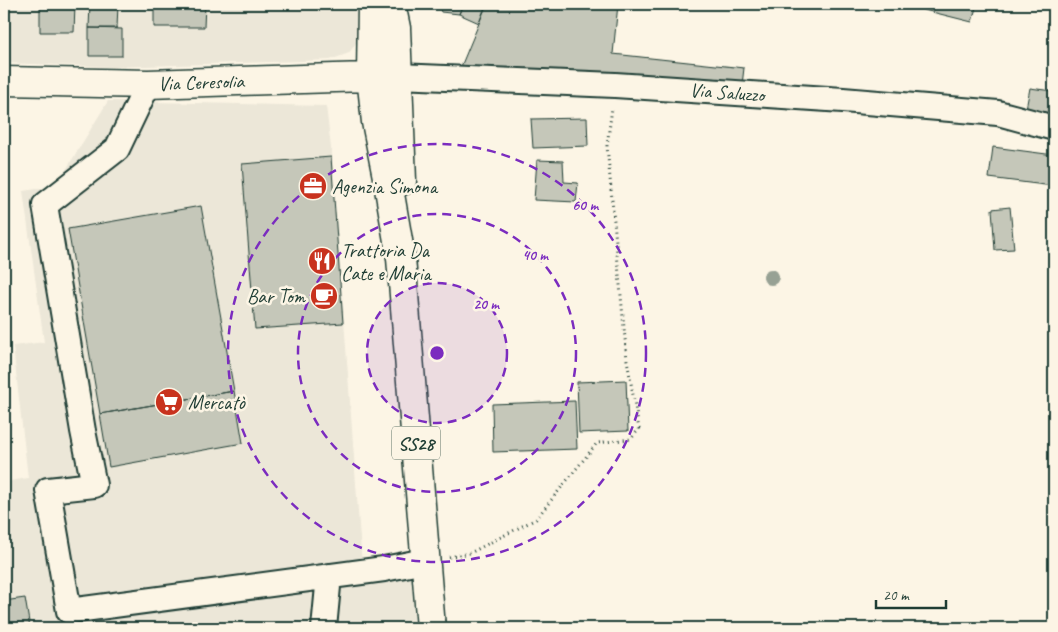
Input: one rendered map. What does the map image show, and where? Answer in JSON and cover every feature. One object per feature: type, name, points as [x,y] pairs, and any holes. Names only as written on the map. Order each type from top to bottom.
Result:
[{"type":"main road","name":"SS28","points":[[372,4],[371,76],[376,122],[388,177],[401,258],[431,628]]},
{"type":"main road","name":"SS28","points":[[391,4],[396,28],[398,76],[403,204],[401,258]]},
{"type":"main road","name":"Via Ceresolia","points":[[4,81],[148,84],[398,76]]},
{"type":"street","name":"Via Saluzzo","points":[[398,76],[615,85],[843,100],[998,113],[1054,128]]},
{"type":"street","points":[[148,84],[117,149],[45,205],[83,431],[94,485],[48,490],[69,611],[87,619],[329,576],[426,561]]},
{"type":"street","points":[[324,628],[329,576]]},
{"type":"path","points":[[426,561],[470,553],[536,519],[596,443],[631,439],[639,428],[627,360],[607,146],[615,85]]},
{"type":"shaded area","points":[[4,4],[360,4],[356,43],[349,53],[330,60],[113,67],[4,63]]},
{"type":"shaded area","points":[[108,101],[326,106],[332,156],[362,566],[410,563],[415,628],[4,628],[4,482],[28,478],[13,346],[44,342],[23,191],[56,186]]},
{"type":"building","points":[[75,4],[75,5],[32,5]]},
{"type":"building","points":[[90,4],[118,4],[117,28],[89,28]]},
{"type":"building","points":[[154,4],[205,4],[204,27],[154,27]]},
{"type":"building","points":[[438,4],[463,4],[459,14],[441,12]]},
{"type":"building","points":[[463,4],[486,4],[479,23],[459,14]]},
{"type":"building","points":[[487,4],[618,4],[613,54],[744,68],[742,85],[460,69]]},
{"type":"building","points":[[896,4],[925,4],[924,10]]},
{"type":"building","points":[[925,4],[977,4],[972,22],[924,10]]},
{"type":"building","points":[[40,5],[75,5],[74,32],[40,32]]},
{"type":"building","points":[[89,28],[122,29],[122,56],[89,56]]},
{"type":"building","points":[[1030,88],[1052,91],[1050,119],[1025,114]]},
{"type":"building","points":[[587,118],[588,146],[533,148],[531,119]]},
{"type":"building","points":[[993,147],[1054,155],[1053,186],[989,178]]},
{"type":"building","points":[[331,157],[343,323],[255,329],[242,164]]},
{"type":"building","points":[[537,160],[563,161],[564,182],[578,183],[576,202],[534,200]]},
{"type":"building","points":[[201,206],[234,391],[100,414],[68,229]]},
{"type":"building","points":[[1010,207],[1014,249],[995,250],[992,209]]},
{"type":"building","points":[[626,380],[628,431],[579,433],[577,382]]},
{"type":"building","points":[[234,391],[243,443],[109,467],[100,414]]},
{"type":"building","points":[[575,401],[577,449],[493,452],[492,404]]},
{"type":"building","points":[[25,598],[30,628],[4,628],[4,601]]},
{"type":"place","name":"Agenzia Simona","points":[[313,186]]},
{"type":"place","name":"Trattoria Da Cate e Maria","points":[[322,261]]},
{"type":"place","name":"Bar Tom","points":[[324,296]]},
{"type":"place","name":"Mercatò","points":[[169,402]]}]
